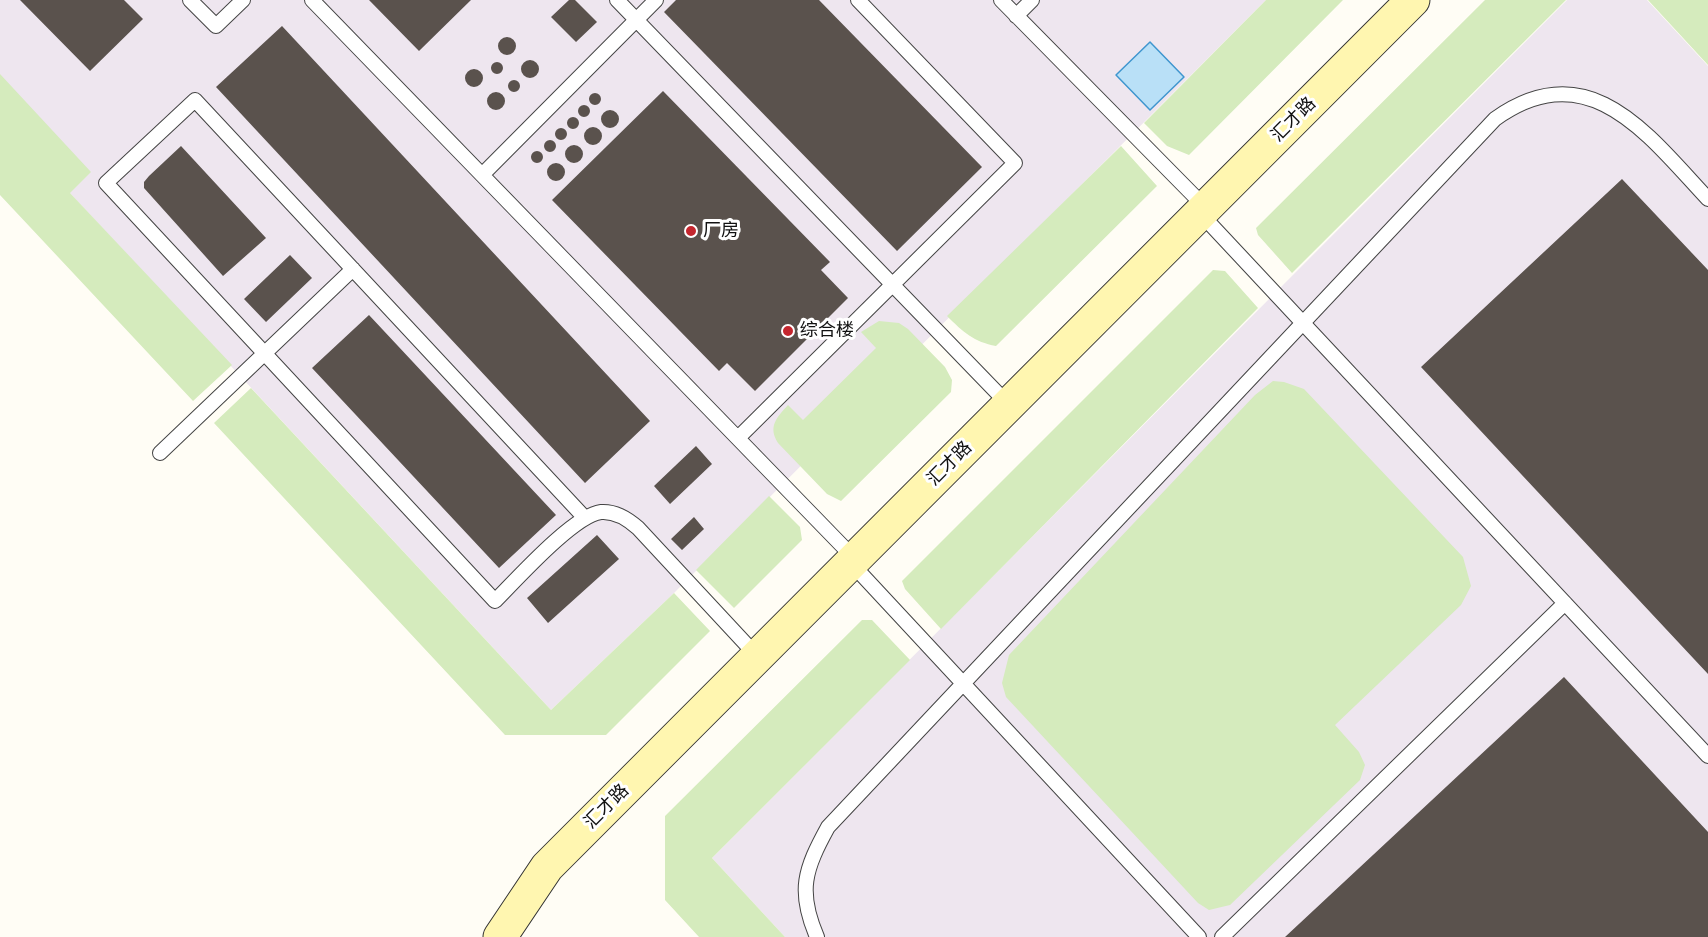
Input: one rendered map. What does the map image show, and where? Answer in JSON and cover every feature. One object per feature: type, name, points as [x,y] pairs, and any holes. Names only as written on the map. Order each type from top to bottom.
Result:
[{"type":"main road","name":"汇才路","points":[[500,937],[547,867],[1413,0]]},
{"type":"lane","points":[[190,0],[216,26],[243,0]]},
{"type":"lane","points":[[312,0],[738,438],[1199,937]]},
{"type":"lane","points":[[617,0],[891,286],[1009,405]]},
{"type":"lane","points":[[482,175],[656,0]]},
{"type":"lane","points":[[738,438],[1015,163],[858,0]]},
{"type":"lane","points":[[1001,0],[1203,211],[1303,322],[1708,756]]},
{"type":"lane","points":[[1016,16],[1032,0]]},
{"type":"lane","points":[[817,937],[805,896],[808,864],[828,827],[1495,119],[1518,104],[1535,98],[1573,95],[1614,108],[1638,124],[1708,199]]},
{"type":"lane","points":[[584,517],[195,100],[106,183],[495,601],[584,517],[600,512],[610,513],[631,522],[758,656]]},
{"type":"lane","points":[[160,453],[353,269]]},
{"type":"lane","points":[[1222,937],[1566,603]]},
{"type":"shaded area","points":[[0,0],[1266,0],[674,593],[551,710],[0,118]]},
{"type":"shaded area","points":[[1567,0],[1647,0],[1708,66],[1708,937],[785,937],[712,858]]},
{"type":"green space","points":[[1266,0],[1343,0],[1189,155],[1167,146],[1144,123]]},
{"type":"green space","points":[[1485,0],[1566,0],[1292,273],[1258,235],[1256,228]]},
{"type":"green space","points":[[1648,0],[1708,0],[1708,65]]},
{"type":"green space","points":[[0,74],[91,172],[70,193],[232,365],[193,401],[0,195]]},
{"type":"green space","points":[[1121,146],[1157,186],[996,346],[969,336],[958,327],[947,316]]},
{"type":"green space","points":[[1213,270],[1225,271],[1258,308],[941,629],[905,589],[902,581]]},
{"type":"green space","points":[[879,321],[899,323],[908,329],[945,367],[952,380],[951,392],[841,501],[827,494],[778,443],[774,427],[788,405],[803,420],[876,348],[861,332]]},
{"type":"green space","points":[[1273,381],[1304,389],[1463,557],[1471,586],[1461,605],[1335,725],[1359,752],[1365,765],[1360,780],[1230,905],[1209,910],[1198,903],[1006,697],[1002,683],[1009,655],[1255,395]]},
{"type":"green space","points":[[251,388],[551,710],[674,593],[710,631],[606,735],[505,735],[214,423]]},
{"type":"green space","points":[[769,496],[800,527],[802,540],[734,608],[696,570]]},
{"type":"green space","points":[[862,620],[872,620],[910,660],[712,858],[785,937],[699,937],[665,900],[665,816]]},
{"type":"water","points":[[1150,42],[1184,77],[1150,110],[1116,75]]},
{"type":"building","points":[[20,0],[124,0],[143,19],[90,71]]},
{"type":"building","points":[[369,0],[471,0],[419,51]]},
{"type":"building","points":[[569,0],[575,0],[597,22],[576,42],[551,17]]},
{"type":"building","points":[[676,0],[819,0],[982,167],[897,251],[664,12]]},
{"type":"building","points":[[282,26],[650,421],[585,483],[216,87]]},
{"type":"building","points":[[507,37],[513,40],[516,46],[513,52],[507,55],[501,52],[498,46],[501,40]]},
{"type":"building","points":[[530,60],[536,63],[539,69],[536,75],[530,78],[524,75],[521,69],[524,63]]},
{"type":"building","points":[[499,62],[503,68],[499,74],[495,74],[491,66]]},
{"type":"building","points":[[474,69],[480,72],[483,78],[480,84],[474,87],[468,84],[465,78],[468,72]]},
{"type":"building","points":[[516,80],[520,86],[516,92],[512,92],[508,84]]},
{"type":"building","name":"厂房","points":[[663,91],[830,262],[821,270],[848,298],[755,391],[727,363],[719,371],[552,200]]},
{"type":"building","points":[[496,92],[502,95],[505,101],[502,107],[496,110],[490,107],[487,101],[490,95]]},
{"type":"building","points":[[597,93],[601,99],[597,105],[593,105],[589,97]]},
{"type":"building","points":[[586,105],[590,111],[586,117],[582,117],[578,109]]},
{"type":"building","points":[[610,110],[616,113],[619,119],[616,125],[610,128],[604,125],[601,119],[604,113]]},
{"type":"building","points":[[575,117],[579,123],[575,129],[571,129],[567,121]]},
{"type":"building","points":[[593,127],[599,130],[602,136],[599,142],[593,145],[587,142],[584,136],[587,130]]},
{"type":"building","points":[[563,128],[567,134],[563,140],[559,140],[555,132]]},
{"type":"building","points":[[552,140],[556,146],[552,152],[548,152],[544,144]]},
{"type":"building","points":[[574,145],[580,148],[583,154],[580,160],[574,163],[568,160],[565,154],[568,148]]},
{"type":"building","points":[[181,146],[266,238],[223,276],[144,188],[144,182],[149,176]]},
{"type":"building","points":[[539,151],[543,157],[539,163],[535,163],[531,155]]},
{"type":"building","points":[[556,163],[562,166],[565,172],[562,178],[556,181],[550,178],[547,172],[550,166]]},
{"type":"building","points":[[1622,179],[1708,270],[1708,674],[1421,367]]},
{"type":"building","points":[[290,255],[312,278],[266,322],[244,299]]},
{"type":"building","points":[[369,315],[556,515],[499,568],[312,368]]},
{"type":"building","points":[[696,446],[712,464],[670,504],[654,486]]},
{"type":"building","points":[[694,517],[704,529],[682,550],[671,539]]},
{"type":"building","points":[[597,535],[619,559],[548,623],[527,598]]},
{"type":"building","points":[[1564,677],[1708,832],[1708,937],[1285,937]]},
{"type":"place","name":"厂房","points":[[691,231]]},
{"type":"place","name":"综合楼","points":[[788,331]]}]
